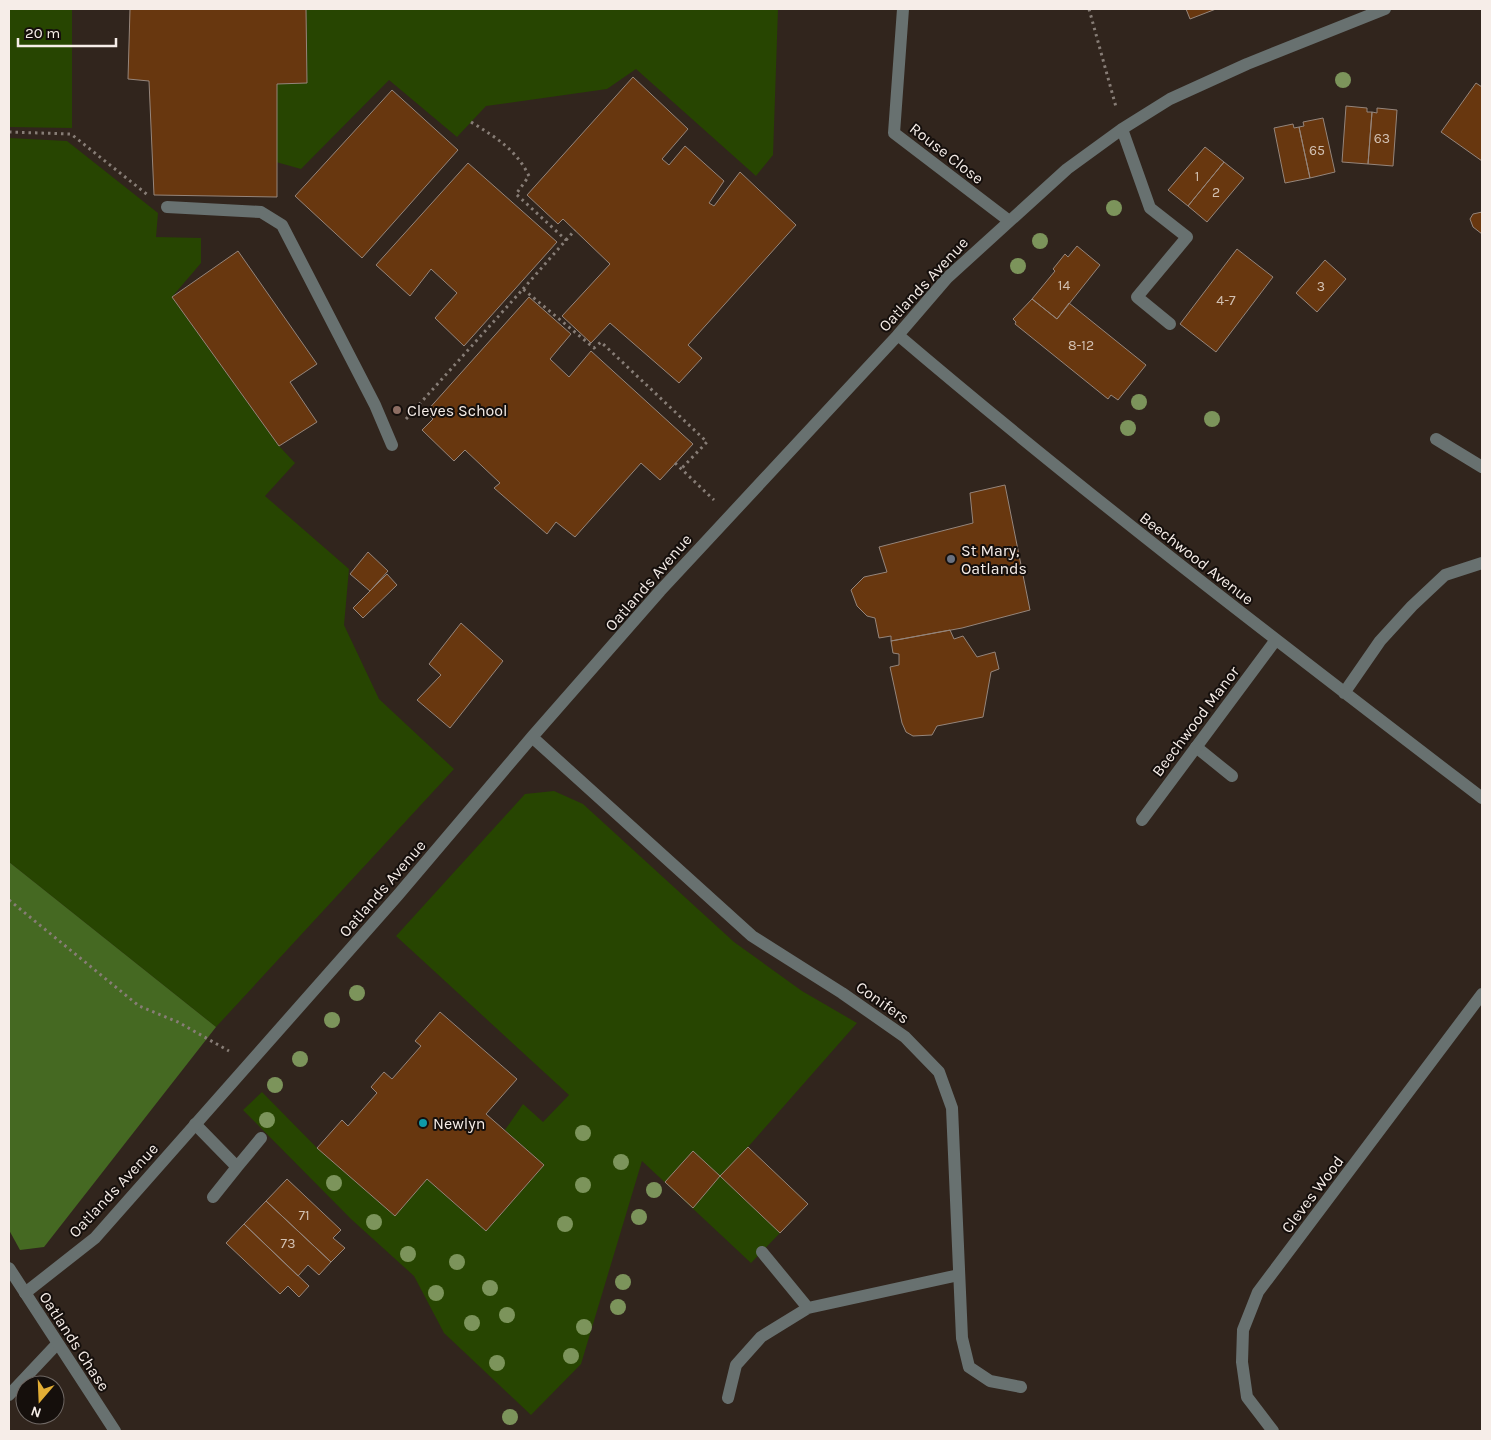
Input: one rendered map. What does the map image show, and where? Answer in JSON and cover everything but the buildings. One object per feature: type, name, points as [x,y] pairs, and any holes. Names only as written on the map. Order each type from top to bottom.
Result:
[{"type":"street","name":"Rouse Close","points":[[903,9],[894,133],[1008,220]]},
{"type":"street","name":"Oatlands Avenue","points":[[25,1293],[95,1238],[398,895],[532,737],[729,515],[898,336],[946,278],[1008,220],[1067,169],[1122,129],[1170,99],[1247,64],[1385,9]]},
{"type":"street","points":[[1122,129],[1150,208],[1186,237],[1137,297],[1170,324]]},
{"type":"street","points":[[167,206],[261,212],[282,225],[375,406],[390,442]]},
{"type":"street","name":"Beechwood Avenue","points":[[898,336],[998,421],[1276,641],[1482,798]]},
{"type":"street","points":[[1436,439],[1482,467]]},
{"type":"street","points":[[1344,692],[1380,641],[1412,606],[1445,575],[1482,563]]},
{"type":"street","name":"Beechwood Manor","points":[[1142,820],[1276,641]]},
{"type":"street","name":"Conifers","points":[[532,737],[752,936],[842,993],[905,1037],[939,1072],[952,1108],[962,1338],[969,1367],[990,1381],[1020,1387]]},
{"type":"street","points":[[1196,747],[1232,776]]},
{"type":"street","name":"Cleves Wood","points":[[1273,1431],[1247,1397],[1242,1362],[1243,1330],[1258,1292],[1482,994]]},
{"type":"street","points":[[195,1124],[237,1167]]},
{"type":"street","points":[[213,1197],[261,1138]]},
{"type":"street","points":[[762,1252],[808,1308]]},
{"type":"street","name":"Oatlands Chase","points":[[9,1268],[115,1431]]},
{"type":"street","points":[[728,1398],[736,1365],[761,1337],[808,1308],[959,1275]]},
{"type":"street","points":[[9,1395],[57,1344]]},
{"type":"path","points":[[1089,9],[1122,129]]},
{"type":"path","points":[[471,122],[505,143],[523,164],[528,176],[516,194],[566,240]]},
{"type":"path","points":[[9,132],[71,134],[139,191],[167,206]]},
{"type":"path","points":[[390,442],[575,230]]},
{"type":"path","points":[[523,289],[594,348],[601,342],[707,442],[681,469]]},
{"type":"path","points":[[676,463],[729,515]]},
{"type":"path","points":[[9,900],[139,1006],[178,1022],[249,1062]]},
{"type":"green space","points":[[9,9],[72,9],[72,128],[9,127]]},
{"type":"green space","points":[[306,9],[778,9],[773,155],[756,176],[636,69],[607,89],[486,106],[457,137],[389,80],[301,169],[276,162],[277,84],[307,82]]},
{"type":"green space","points":[[9,138],[67,141],[158,213],[156,237],[201,238],[201,263],[172,297],[279,446],[295,463],[265,496],[349,569],[344,625],[379,699],[454,769],[216,1027],[9,862]]},
{"type":"green space","points":[[554,791],[583,804],[734,942],[802,991],[857,1023],[748,1147],[808,1204],[751,1263],[642,1161],[581,1364],[531,1415],[444,1333],[414,1276],[351,1219],[243,1110],[262,1092],[317,1148],[427,1179],[486,1231],[544,1165],[505,1130],[523,1104],[543,1122],[569,1095],[396,936],[525,794]]},
{"type":"green space","points":[[9,862],[216,1027],[44,1247],[20,1250],[9,1230]]},
{"type":"place","name":"Cleves School","points":[[397,410]]},
{"type":"place","name":"St Mary, Oatlands","points":[[951,559]]},
{"type":"place","name":"Newlyn","points":[[423,1123]]}]
